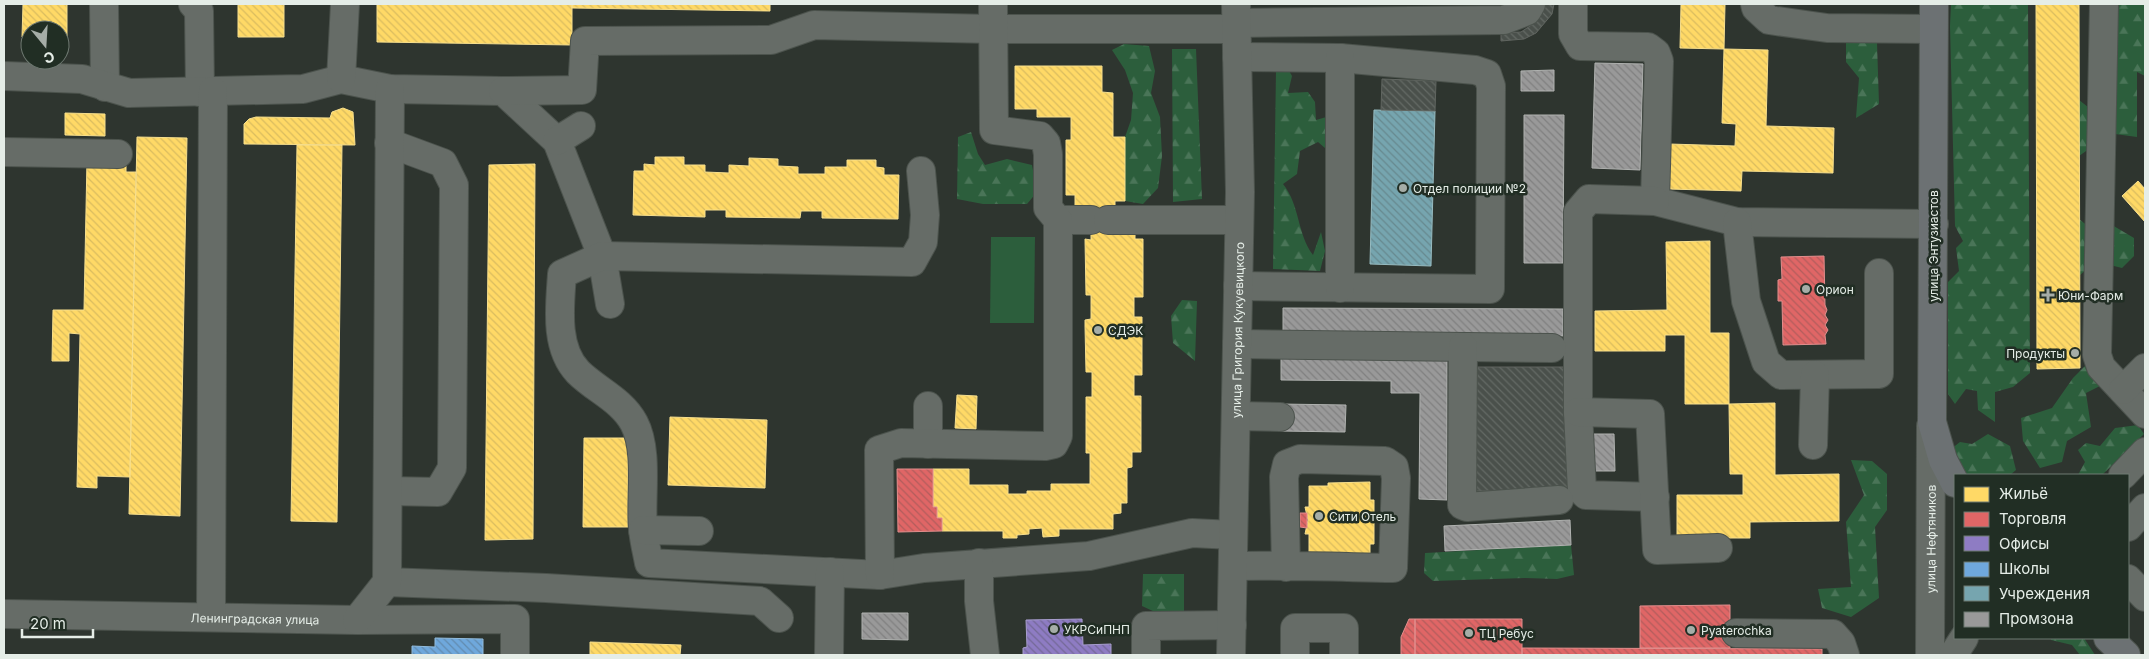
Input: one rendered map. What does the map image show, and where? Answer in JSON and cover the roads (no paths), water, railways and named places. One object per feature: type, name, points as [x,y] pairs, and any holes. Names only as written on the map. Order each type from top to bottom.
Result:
[{"type":"main road","name":"улица Энтузиастов","points":[[1934,16],[1932,422],[1943,460],[1954,481]]},
{"type":"main road","points":[[2109,639],[2126,655]]},
{"type":"street","points":[[104,4],[105,87]]},
{"type":"street","points":[[193,4],[199,11],[207,91],[211,617]]},
{"type":"street","points":[[341,79],[345,4]]},
{"type":"street","points":[[4,76],[82,79],[129,93],[302,89],[341,79],[390,89],[582,90],[585,41],[771,40],[814,25],[992,17],[1236,19],[1312,13],[1504,20],[1526,11],[1531,4]]},
{"type":"street","points":[[1573,4],[1573,34],[1580,46],[1648,47],[1656,53],[1659,61],[1655,201]]},
{"type":"street","points":[[1755,4],[1756,8],[1770,20],[1827,28],[1934,16]]},
{"type":"street","points":[[2104,4],[2097,355],[2101,367],[2145,414]]},
{"type":"street","points":[[880,575],[879,450],[901,443],[1045,446],[1054,444],[1058,436],[1058,220],[1048,208],[1048,154],[1046,144],[1040,136],[994,130],[992,17]]},
{"type":"street","name":"улица Григория Кукуевицкого","points":[[1231,655],[1239,220],[1236,19]]},
{"type":"street","points":[[1236,57],[1340,58],[1475,70],[1487,74],[1491,86],[1490,289],[1238,286]]},
{"type":"street","points":[[1340,58],[1340,288]]},
{"type":"street","points":[[357,620],[387,582],[390,89]]},
{"type":"street","points":[[503,91],[557,142],[602,256],[610,304]]},
{"type":"street","points":[[557,142],[581,126]]},
{"type":"street","points":[[388,491],[438,492],[452,468],[454,185],[443,164],[389,143]]},
{"type":"street","points":[[4,152],[118,154]]},
{"type":"street","points":[[922,171],[925,215],[923,242],[912,262],[602,256],[562,274],[560,306],[563,348],[578,372],[609,394],[634,424],[641,450],[643,530],[649,563],[880,575],[924,568],[978,563],[1089,556],[1192,534],[1233,535]]},
{"type":"street","points":[[1655,497],[1586,495],[1582,491],[1578,412],[1578,212],[1589,199],[1655,201],[1737,222],[1934,224]]},
{"type":"street","points":[[1058,220],[1239,220]]},
{"type":"street","points":[[1737,222],[1746,301],[1766,362],[1780,375],[1879,374],[1878,272]]},
{"type":"street","points":[[1237,344],[1552,348]]},
{"type":"street","points":[[1463,347],[1462,506],[1559,500]]},
{"type":"street","points":[[2123,390],[2145,368]]},
{"type":"street","points":[[1814,444],[1815,376]]},
{"type":"street","points":[[928,406],[928,444]]},
{"type":"street","points":[[1578,412],[1650,414],[1657,550],[1718,548]]},
{"type":"street","points":[[1236,416],[1280,417]]},
{"type":"street","name":"улица Нефтяников","points":[[1930,655],[1932,422]]},
{"type":"street","points":[[2124,474],[2145,452]]},
{"type":"street","points":[[1232,566],[1286,567],[1393,568],[1396,478],[1394,467],[1385,461],[1300,459],[1287,464],[1284,477],[1286,567]]},
{"type":"street","points":[[2129,526],[2145,508]]},
{"type":"street","points":[[643,530],[699,531]]},
{"type":"street","points":[[978,563],[979,601],[985,655]]},
{"type":"street","points":[[829,655],[830,572]]},
{"type":"street","points":[[2129,580],[2145,597]]},
{"type":"street","points":[[387,582],[556,588],[760,601],[780,618]]},
{"type":"street","name":"Ленинградская улица","points":[[4,614],[357,620],[515,619],[515,655]]},
{"type":"street","points":[[1146,655],[1146,626],[1232,625]]},
{"type":"street","points":[[1295,655],[1295,628],[1344,628],[1344,655]]},
{"type":"street","points":[[1736,633],[1833,634],[1841,643],[1845,655]]},
{"type":"street","points":[[1953,655],[1963,639]]},
{"type":"place","name":"Отдел полиции №2","points":[[1403,188]]},
{"type":"place","name":"Орион","points":[[1806,289]]},
{"type":"place","name":"Юни-Фарм","points":[[2048,295]]},
{"type":"place","name":"СДЭК","points":[[1098,330]]},
{"type":"place","name":"Продукты","points":[[2075,353]]},
{"type":"place","name":"Сити Отель","points":[[1319,516]]},
{"type":"place","name":"УКРСиПНП","points":[[1054,629]]},
{"type":"place","name":"Pyaterochka","points":[[1691,630]]},
{"type":"place","name":"ТЦ Ребус","points":[[1469,633]]}]
